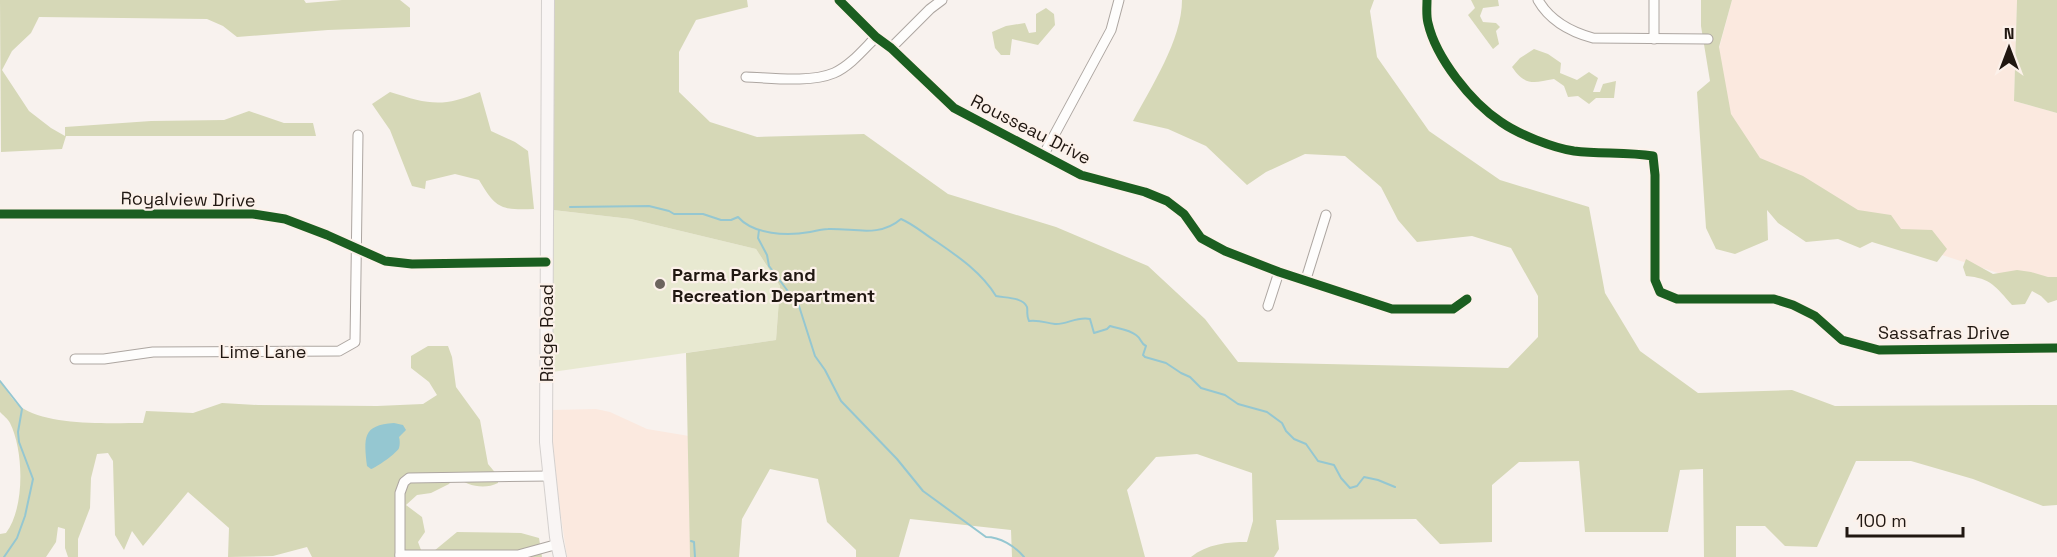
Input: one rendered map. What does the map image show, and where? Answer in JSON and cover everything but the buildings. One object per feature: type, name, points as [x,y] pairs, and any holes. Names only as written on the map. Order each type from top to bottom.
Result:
[{"type":"main road","name":"Ridge Road","points":[[548,0],[546,442],[559,551]]},
{"type":"street","name":"Rousseau Drive","points":[[839,0],[954,108],[1081,175],[1145,192],[1167,201],[1184,214],[1201,238],[1225,251],[1279,272],[1392,309],[1453,309],[1467,299]]},
{"type":"street","points":[[891,48],[942,0]]},
{"type":"street","points":[[1044,154],[1111,30],[1119,0]]},
{"type":"street","name":"Sassafras Drive","points":[[1427,0],[1428,22],[1440,52],[1457,78],[1478,102],[1502,123],[1537,140],[1573,151],[1637,153],[1653,156],[1655,280],[1660,292],[1677,299],[1774,299],[1815,316],[1842,340],[1879,350],[2057,348]]},
{"type":"street","points":[[1538,0],[1552,18],[1582,36],[1609,39],[1708,39]]},
{"type":"street","points":[[1654,0],[1654,39]]},
{"type":"street","points":[[746,77],[816,78],[835,73],[854,60],[876,37]]},
{"type":"street","points":[[356,248],[358,135]]},
{"type":"street","name":"Royalview Drive","points":[[0,214],[254,214],[285,219],[385,261],[412,264],[546,262]]},
{"type":"street","points":[[1306,279],[1326,215]]},
{"type":"street","name":"Lime Lane","points":[[75,359],[104,360],[153,352],[339,351],[356,342],[356,248]]},
{"type":"street","points":[[1268,306],[1279,272]]},
{"type":"street","points":[[550,476],[409,478],[401,487],[400,493],[400,556],[514,555],[559,551]]},
{"type":"shaded area","points":[[1732,0],[2017,0],[2014,101],[2057,113],[2057,285],[2035,285],[1936,253],[1736,161],[1710,82]]},
{"type":"shaded area","points":[[596,409],[610,412],[647,429],[689,436],[690,557],[567,557],[553,463],[553,410]]},
{"type":"green space","points":[[0,0],[304,0],[306,3],[342,0],[400,0],[410,8],[410,27],[237,37],[223,26],[207,19],[39,17],[31,33],[12,51],[2,70],[29,111],[65,136],[65,127],[151,121],[224,120],[249,111],[284,123],[313,123],[316,136],[66,136],[62,149],[1,152]]},
{"type":"green space","points":[[553,0],[747,0],[748,7],[696,20],[679,52],[679,92],[710,122],[757,137],[864,134],[948,194],[1056,227],[1148,266],[1205,319],[1238,362],[1508,368],[1538,337],[1538,296],[1511,248],[1472,236],[1417,242],[1398,220],[1381,187],[1345,156],[1305,154],[1266,172],[1247,185],[1206,146],[1168,129],[1133,121],[1171,47],[1181,15],[1182,0],[1374,0],[1370,11],[1377,57],[1429,131],[1500,180],[1589,207],[1605,293],[1640,351],[1698,393],[1792,390],[1835,406],[2057,405],[2057,505],[2043,506],[1973,479],[1911,461],[1856,461],[1817,547],[1785,546],[1765,526],[1736,526],[1736,557],[1704,557],[1703,469],[1680,470],[1668,532],[1585,532],[1579,461],[1519,462],[1492,485],[1492,542],[1440,544],[1416,519],[1276,520],[1279,549],[1274,557],[1191,557],[1204,549],[1218,545],[1247,542],[1253,521],[1252,473],[1197,454],[1156,457],[1127,490],[1145,557],[1012,557],[1011,530],[910,519],[899,557],[856,557],[856,550],[827,522],[818,479],[770,469],[742,519],[739,557],[690,557],[686,353],[776,340],[780,286],[756,249],[631,219],[553,210]]},
{"type":"green space","points":[[1471,0],[1498,0],[1499,6],[1483,8],[1480,16],[1483,22],[1496,23],[1500,27],[1496,31],[1499,44],[1493,49],[1468,15],[1475,8]]},
{"type":"green space","points":[[1701,0],[1732,0],[1719,47],[1731,114],[1760,158],[1803,176],[1858,210],[1891,215],[1901,229],[1932,230],[1947,249],[1937,262],[1872,242],[1860,248],[1838,239],[1806,242],[1778,223],[1767,210],[1768,240],[1735,254],[1716,249],[1706,228],[1697,92],[1710,81],[1701,26]]},
{"type":"green space","points":[[2017,0],[2057,0],[2057,113],[2014,101]]},
{"type":"green space","points":[[1046,8],[1054,14],[1055,25],[1038,45],[1012,39],[1010,55],[1001,55],[995,48],[992,32],[1006,26],[1025,23],[1029,33],[1036,32],[1036,14]]},
{"type":"green space","points":[[1534,49],[1548,54],[1561,63],[1560,73],[1577,80],[1589,72],[1598,78],[1593,92],[1600,92],[1603,84],[1616,81],[1614,98],[1596,98],[1589,104],[1578,96],[1568,97],[1564,86],[1554,79],[1535,82],[1525,80],[1512,67],[1520,58]]},
{"type":"green space","points":[[390,92],[425,101],[445,102],[480,92],[491,131],[528,151],[534,209],[500,206],[490,197],[479,180],[455,174],[426,181],[425,189],[412,186],[390,130],[372,104]]},
{"type":"green space","points":[[553,210],[631,219],[756,249],[780,286],[776,340],[552,372]]},
{"type":"green space","points":[[1966,259],[1993,274],[2017,270],[2057,277],[2057,300],[2048,303],[2032,291],[2025,304],[2012,305],[1997,288],[1987,281],[1966,276],[1963,267]]},
{"type":"green space","points":[[428,346],[448,346],[452,357],[456,387],[480,420],[488,464],[498,476],[498,483],[476,486],[455,476],[449,484],[431,493],[417,495],[406,505],[422,517],[425,532],[418,542],[421,550],[434,551],[457,532],[521,533],[539,538],[542,557],[312,557],[307,547],[273,556],[228,557],[229,528],[188,492],[143,546],[132,531],[124,550],[115,535],[113,461],[108,453],[97,454],[91,478],[90,508],[78,539],[78,557],[68,557],[65,548],[65,529],[58,527],[56,542],[46,557],[0,557],[0,534],[6,533],[17,509],[20,464],[15,435],[9,422],[0,412],[0,381],[24,409],[65,421],[98,423],[143,423],[146,411],[193,413],[222,403],[377,406],[423,404],[437,395],[429,382],[411,368],[411,356]]},
{"type":"water","points":[[394,423],[403,425],[406,430],[399,437],[399,448],[386,460],[371,469],[367,466],[365,448],[367,435],[376,427]]},
{"type":"waterway","points":[[570,207],[649,206],[674,214],[703,214],[721,220],[738,217],[753,228],[781,234],[828,229],[875,230],[893,225],[901,219],[962,260],[984,280],[996,296],[1022,301],[1027,307],[1029,321],[1059,324],[1085,318],[1090,319],[1094,333],[1110,326],[1130,331],[1138,336],[1146,346],[1143,355],[1145,357],[1166,363],[1190,377],[1201,388],[1225,395],[1238,404],[1267,412],[1282,423],[1294,439],[1306,444],[1318,461],[1334,465],[1350,488],[1357,486],[1364,477],[1395,487]]},
{"type":"waterway","points":[[759,230],[758,238],[767,255],[769,266],[799,306],[815,356],[841,401],[897,459],[923,491],[986,537],[1007,543],[1024,557]]},
{"type":"waterway","points":[[0,381],[22,409],[18,432],[19,442],[33,479],[25,516],[17,538],[4,557]]},
{"type":"waterway","points":[[691,541],[694,542],[695,557]]},
{"type":"cycle path","points":[[839,0],[954,108],[1081,175],[1145,192],[1167,201],[1184,214],[1201,238],[1225,251],[1279,272],[1392,309],[1453,309],[1467,299]]},
{"type":"cycle path","points":[[1427,0],[1428,23],[1432,36],[1447,64],[1478,103],[1508,127],[1546,144],[1566,149],[1653,156],[1655,280],[1660,292],[1677,299],[1774,299],[1815,316],[1842,340],[1879,350],[2057,348]]},
{"type":"cycle path","points":[[0,214],[253,214],[285,219],[385,261],[412,264],[546,262]]},
{"type":"place","name":"Parma Parks and Recreation Department","points":[[660,284]]}]
